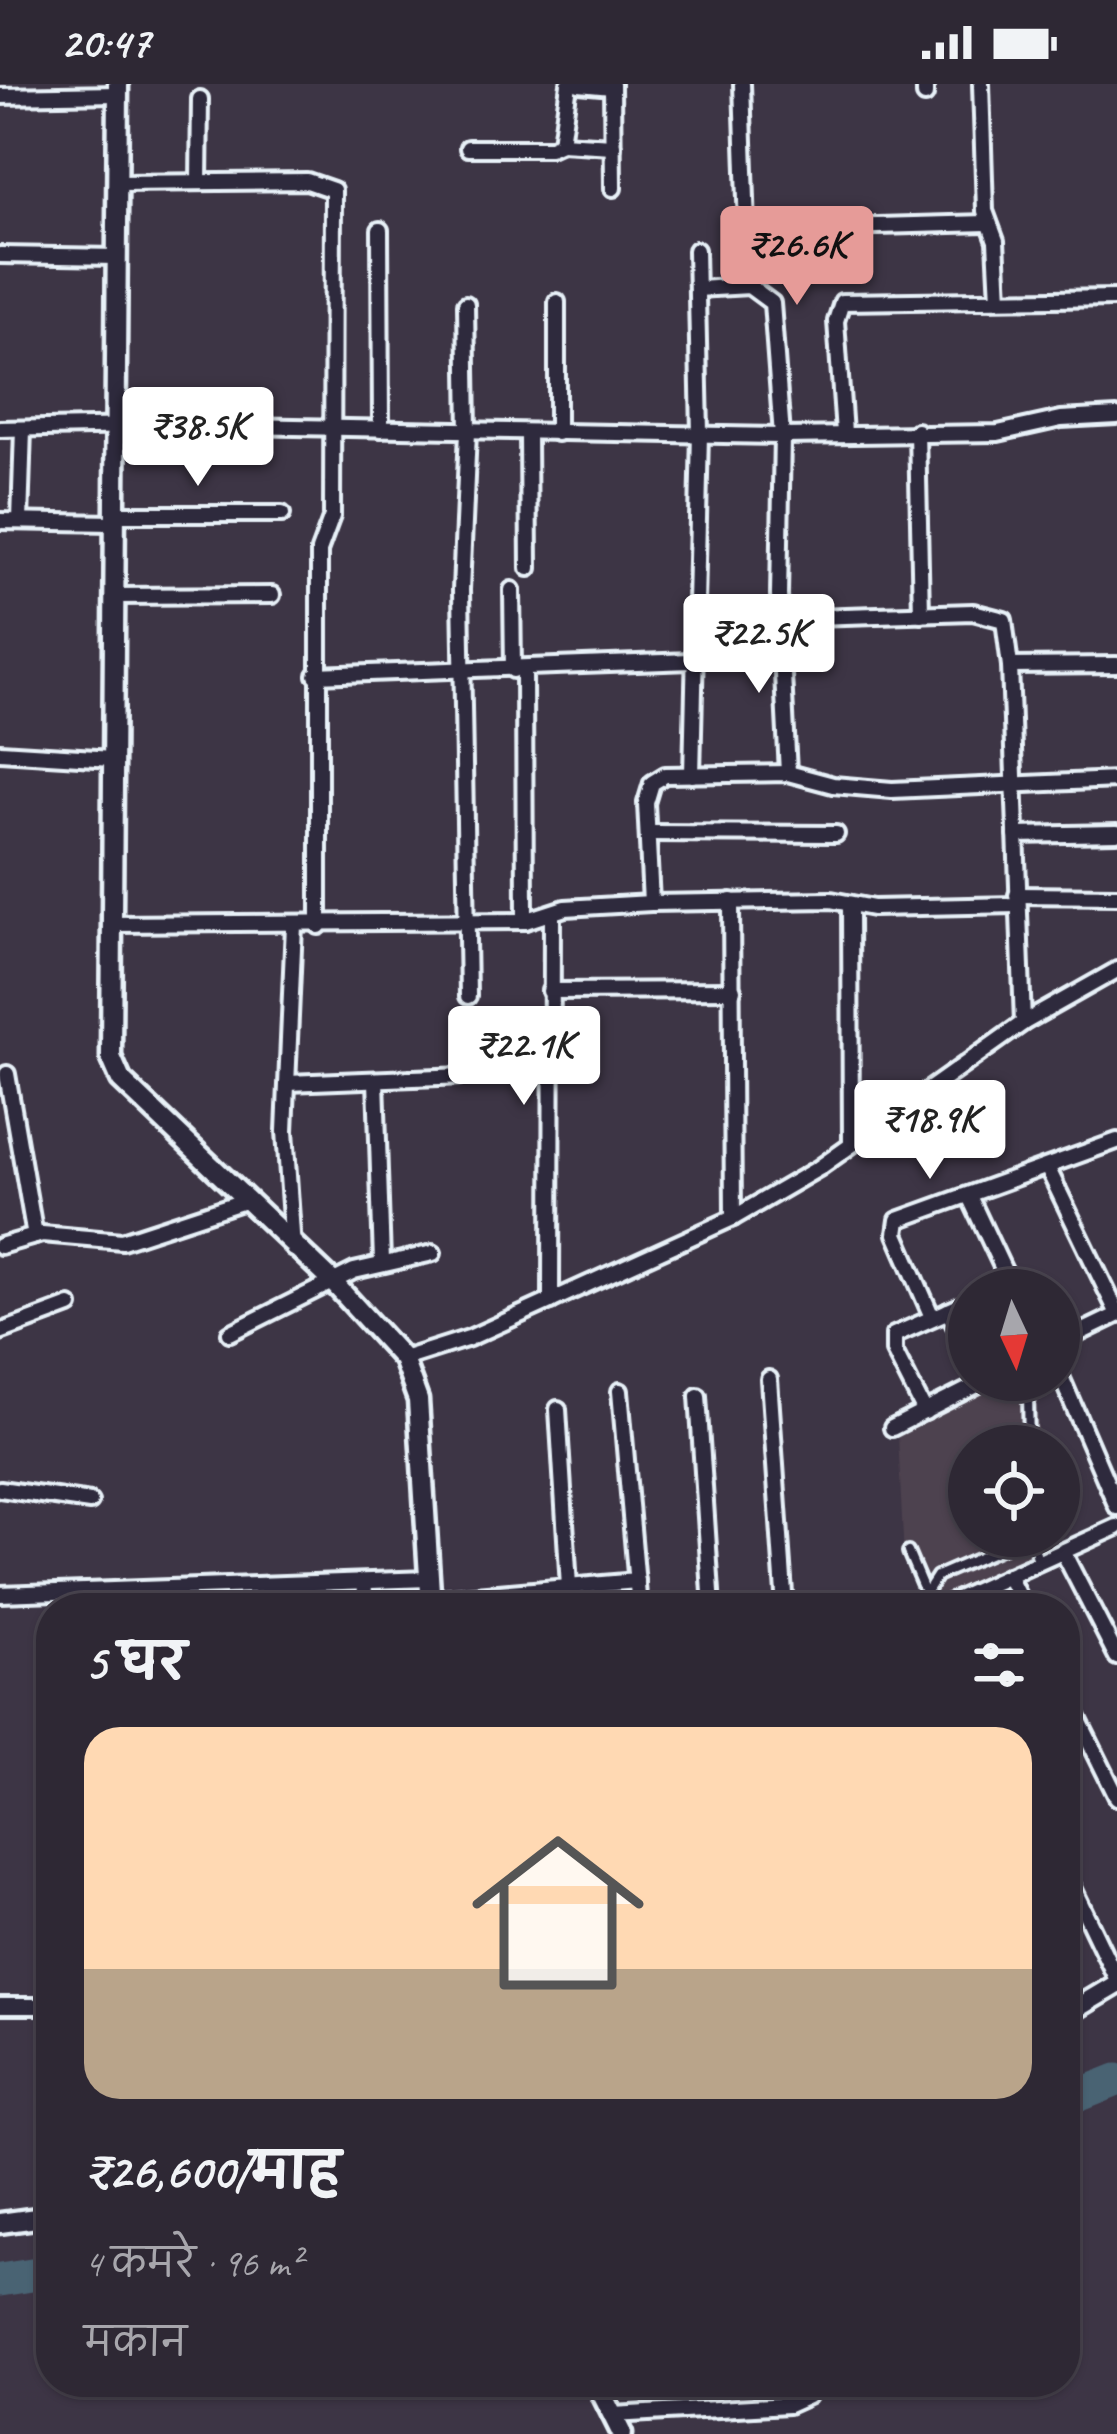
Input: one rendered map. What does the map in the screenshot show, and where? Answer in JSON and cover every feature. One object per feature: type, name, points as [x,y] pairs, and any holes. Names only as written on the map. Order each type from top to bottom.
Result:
[{"type":"street","points":[[561,143],[569,84]]},
{"type":"street","points":[[579,84],[612,85],[613,188]]},
{"type":"street","points":[[742,84],[749,286]]},
{"type":"street","points":[[981,84],[987,223],[998,252],[999,298]]},
{"type":"street","points":[[0,97],[118,89],[110,1043],[116,1069],[244,1201],[331,1280],[403,1359],[418,1400],[430,1593]]},
{"type":"street","points":[[200,99],[200,182]]},
{"type":"street","points":[[468,148],[550,148],[561,143],[613,146]]},
{"type":"street","points":[[117,183],[307,181],[333,190],[332,516],[319,551],[316,675],[319,926]]},
{"type":"street","points":[[841,227],[987,223]]},
{"type":"street","points":[[380,230],[381,428]]},
{"type":"street","points":[[692,775],[691,661],[700,433],[696,250]]},
{"type":"street","points":[[0,255],[117,257]]},
{"type":"street","points":[[697,289],[749,286],[772,303],[782,436],[781,618],[788,773]]},
{"type":"street","points":[[844,433],[837,306],[1117,298]]},
{"type":"street","points":[[556,302],[557,433]]},
{"type":"street","points":[[466,304],[462,671],[468,996]]},
{"type":"street","points":[[0,428],[332,427],[782,436],[998,433],[1061,418],[1117,416]]},
{"type":"street","points":[[20,521],[23,429]]},
{"type":"street","points":[[917,431],[921,614]]},
{"type":"street","points":[[528,433],[529,568]]},
{"type":"street","points":[[0,521],[281,514]]},
{"type":"street","points":[[512,590],[519,670],[525,921]]},
{"type":"street","points":[[113,596],[272,595]]},
{"type":"street","points":[[781,618],[997,615],[1007,628],[1023,1023]]},
{"type":"street","points":[[316,675],[691,661]]},
{"type":"street","points":[[1010,666],[1117,664]]},
{"type":"street","points":[[0,752],[112,759]]},
{"type":"street","points":[[652,903],[648,833],[652,783],[664,776],[788,773],[833,785],[892,790],[1117,780]]},
{"type":"street","points":[[1016,835],[1117,832]]},
{"type":"street","points":[[648,833],[836,834]]},
{"type":"street","points":[[111,924],[525,921],[652,903],[850,904],[1117,896]]},
{"type":"street","points":[[731,902],[733,1218]]},
{"type":"street","points":[[850,904],[851,1143]]},
{"type":"street","points":[[551,1301],[552,914]]},
{"type":"street","points":[[293,1249],[288,1083],[294,926]]},
{"type":"street","points":[[403,1359],[470,1338],[733,1218],[851,1143],[1023,1023],[1117,970]]},
{"type":"street","points":[[550,991],[733,990]]},
{"type":"street","points":[[7,1074],[35,1236]]},
{"type":"street","points":[[288,1083],[464,1076]]},
{"type":"street","points":[[376,1080],[382,1262]]},
{"type":"street","points":[[932,1317],[896,1223],[1117,1141]]},
{"type":"street","points":[[1048,1169],[1117,1313],[1080,1332]]},
{"type":"street","points":[[968,1196],[999,1269]]},
{"type":"street","points":[[0,1246],[35,1236],[122,1241],[244,1201]]},
{"type":"street","points":[[230,1334],[331,1280],[382,1262],[433,1253]]},
{"type":"street","points":[[0,1332],[70,1306]]},
{"type":"street","points":[[925,1412],[892,1340],[948,1311]]},
{"type":"street","points":[[769,1379],[784,1593]]},
{"type":"street","points":[[620,1391],[638,1593]]},
{"type":"street","points":[[698,1396],[711,1593]]},
{"type":"street","points":[[892,1428],[948,1400]]},
{"type":"street","points":[[1071,1401],[1117,1507]]},
{"type":"street","points":[[558,1408],[569,1587]]},
{"type":"street","points":[[0,1489],[90,1502]]},
{"type":"street","points":[[1080,1544],[1117,1527]]},
{"type":"street","points":[[970,1593],[1052,1557]]},
{"type":"street","points":[[1066,1557],[1117,1657]]},
{"type":"street","points":[[1008,1576],[1016,1593]]},
{"type":"street","points":[[465,1593],[637,1581]]},
{"type":"street","points":[[54,1593],[365,1582],[420,1593]]},
{"type":"street","points":[[365,1582],[365,1593]]},
{"type":"street","points":[[0,1594],[36,1593]]},
{"type":"street","points":[[1080,1722],[1117,1797]]},
{"type":"street","points":[[1080,1903],[1117,1982],[1080,2005]]},
{"type":"street","points":[[0,2006],[36,2006]]},
{"type":"street","points":[[0,2224],[36,2218]]},
{"type":"street","points":[[603,2397],[617,2425],[788,2405],[806,2397]]},
{"type":"lane","points":[[908,1552],[926,1593]]},
{"type":"lane","points":[[926,1593],[937,1576],[982,1557]]},
{"type":"lane","points":[[1036,1557],[1038,1563]]},
{"type":"shaded area","points":[[964,1401],[1037,1401],[1038,1425],[948,1425],[948,1557],[1039,1557],[957,1593],[916,1593],[904,1560],[898,1435]]},
{"type":"waterway","points":[[1080,2095],[1117,2080]]},
{"type":"waterway","points":[[0,2280],[36,2274]]}]
